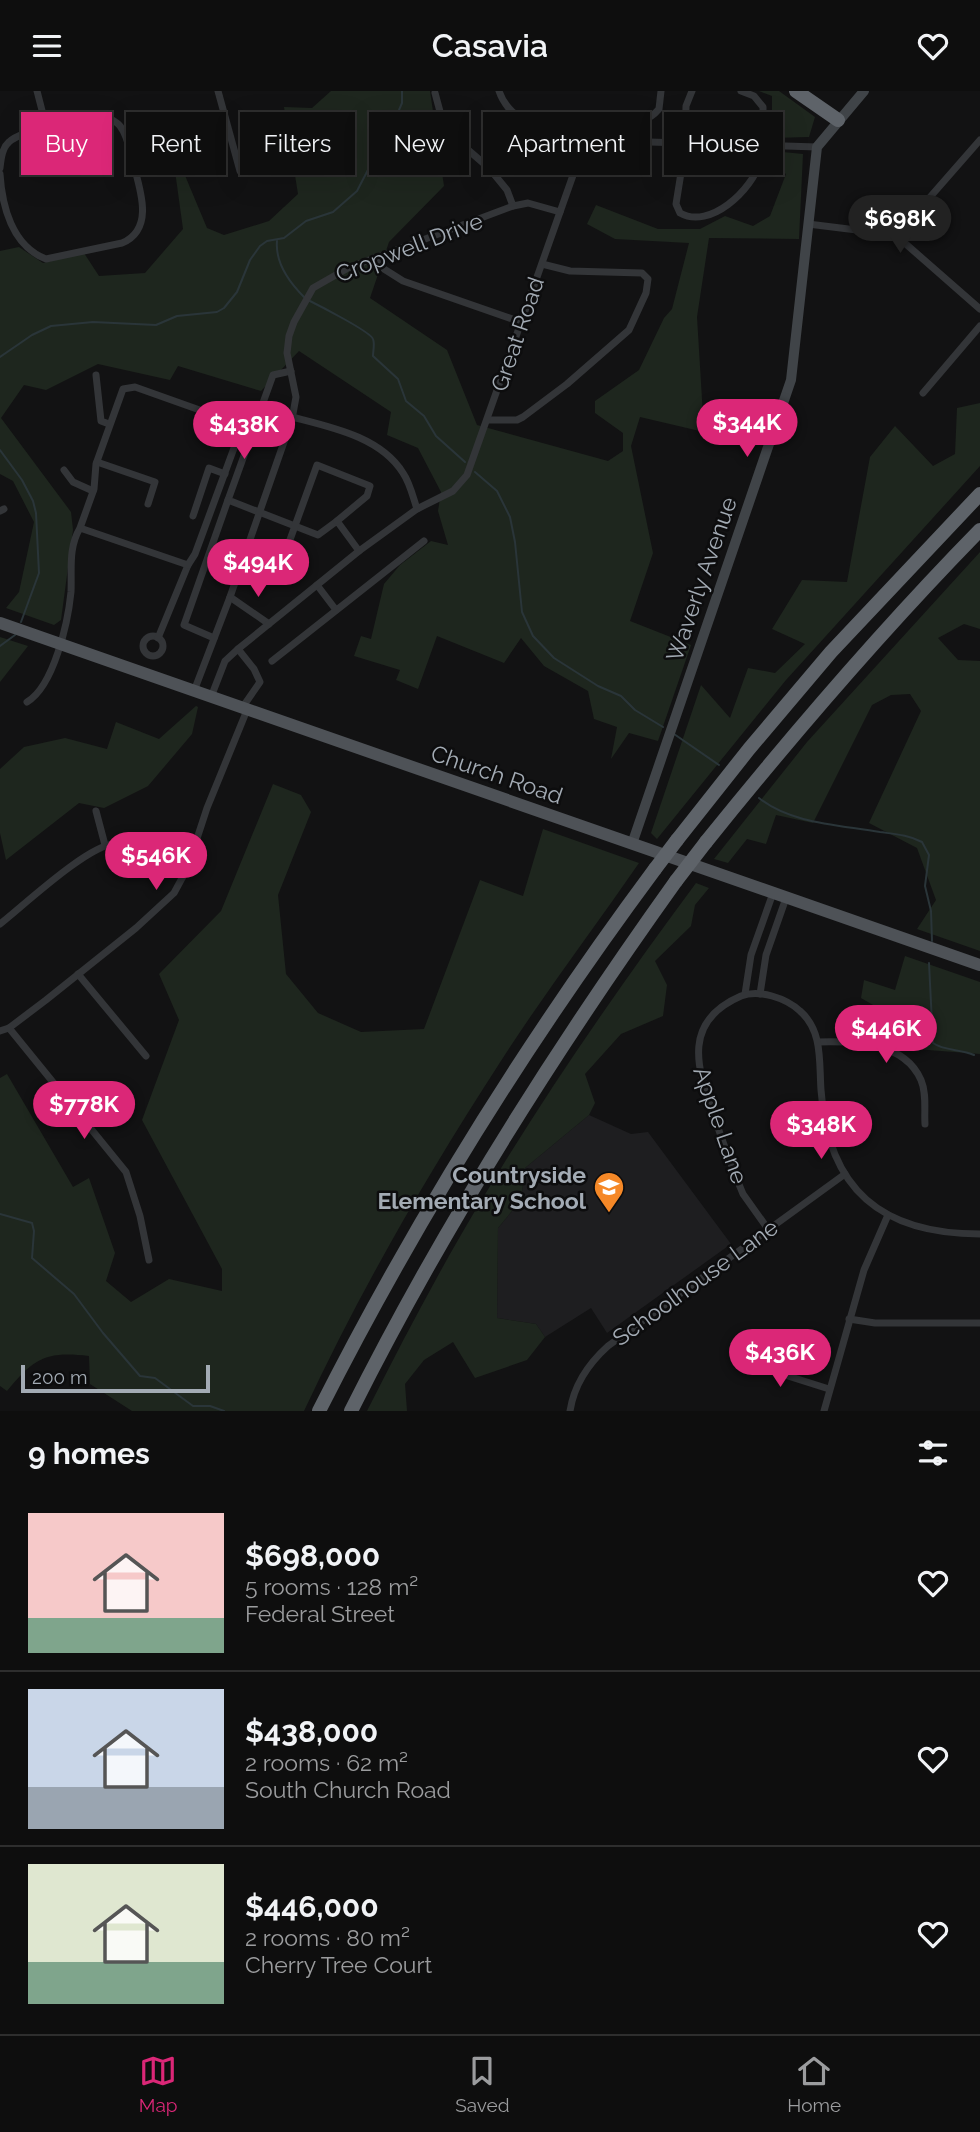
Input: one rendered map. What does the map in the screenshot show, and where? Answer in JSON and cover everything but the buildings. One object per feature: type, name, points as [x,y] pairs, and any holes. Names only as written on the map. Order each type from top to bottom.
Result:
[{"type":"highway","points":[[796,91],[838,120]]},
{"type":"highway","points":[[319,1411],[395,1269],[476,1131],[563,997],[655,869],[748,749],[831,652],[980,494]]},
{"type":"highway","points":[[351,1411],[426,1270],[508,1131],[589,1005],[676,881],[800,727],[867,650],[980,530]]},
{"type":"main road","name":"Church Road","points":[[0,623],[980,965]]},
{"type":"street","points":[[37,91],[42,112]]},
{"type":"street","points":[[218,91],[240,171]]},
{"type":"street","points":[[650,117],[659,109],[661,91]]},
{"type":"street","points":[[685,112],[692,91]]},
{"type":"street","points":[[741,91],[754,96],[763,107],[763,112]]},
{"type":"street","points":[[783,145],[817,147],[864,91]]},
{"type":"street","points":[[435,93],[445,130],[489,168],[506,190],[513,206],[528,203],[560,212]]},
{"type":"street","points":[[500,94],[513,112]]},
{"type":"street","points":[[0,174],[11,224],[24,246],[37,255],[46,259],[60,258],[122,243],[132,237],[141,221],[143,204],[128,143],[121,127],[112,121]]},
{"type":"street","points":[[0,168],[1,154],[8,142],[21,137]]},
{"type":"street","points":[[896,236],[980,140]]},
{"type":"street","name":"Waverly Avenue","points":[[632,844],[792,380],[817,147]]},
{"type":"street","name":"Great Road","points":[[211,698],[225,661],[238,649],[359,551],[417,509],[453,491],[464,480],[488,419],[572,175]]},
{"type":"street","points":[[680,175],[676,204],[680,213],[690,217],[716,212],[733,199],[752,175]]},
{"type":"street","name":"Cropwell Drive","points":[[194,691],[230,597],[292,417],[296,397],[287,353],[290,329],[313,288],[340,271],[513,206]]},
{"type":"street","points":[[808,224],[896,236],[904,240],[980,309]]},
{"type":"street","points":[[374,258],[384,269],[403,281],[521,322]]},
{"type":"street","points":[[488,419],[517,420],[530,413],[624,336],[633,325],[649,281],[646,275],[638,272],[564,271],[541,264]]},
{"type":"street","points":[[923,393],[980,326]]},
{"type":"street","points":[[214,638],[184,625],[273,375],[291,371]]},
{"type":"street","points":[[96,375],[101,421],[109,424]]},
{"type":"street","points":[[27,702],[46,684],[59,644],[69,607],[74,541],[93,491],[97,461],[109,424],[120,394],[128,387],[135,387],[236,422],[241,429],[192,561],[158,638]]},
{"type":"street","points":[[292,417],[342,432],[383,450],[403,473],[417,509]]},
{"type":"street","points":[[97,461],[155,482],[148,504]]},
{"type":"street","points":[[228,500],[260,513],[295,526],[318,535],[367,496],[370,486],[317,465],[295,526],[283,559]]},
{"type":"street","points":[[193,516],[209,468],[225,474]]},
{"type":"street","points":[[64,470],[73,482],[93,491]]},
{"type":"street","points":[[337,521],[359,551]]},
{"type":"street","points":[[80,528],[188,565]]},
{"type":"street","points":[[272,661],[424,541]]},
{"type":"street","points":[[317,585],[336,610]]},
{"type":"street","points":[[230,597],[270,624]]},
{"type":"street","points":[[0,1031],[9,1028],[162,906],[179,886],[245,709],[260,682],[254,669],[238,649]]},
{"type":"street","points":[[96,811],[105,845]]},
{"type":"street","points":[[0,924],[84,857],[105,845],[116,844],[131,848],[187,869]]},
{"type":"street","points":[[773,893],[751,955],[746,994],[779,999],[800,1010],[810,1022],[818,1042],[825,1125],[832,1152],[845,1174],[864,1196],[888,1215],[906,1224],[933,1231],[980,1234]]},
{"type":"street","points":[[760,994],[766,955],[786,898]]},
{"type":"street","points":[[78,974],[146,1056]]},
{"type":"street","name":"Apple Lane","points":[[746,994],[720,1008],[702,1030],[697,1044],[698,1066],[736,1177],[743,1193],[768,1229]]},
{"type":"street","points":[[9,1028],[126,1172],[140,1216],[149,1260]]},
{"type":"street","points":[[818,1042],[855,1042],[881,1046],[908,1064],[920,1080],[924,1094],[925,1124]]},
{"type":"street","name":"Schoolhouse Lane","points":[[570,1411],[581,1378],[601,1352],[845,1174]]},
{"type":"street","points":[[824,1411],[864,1269],[888,1215]]},
{"type":"street","points":[[849,1319],[875,1323],[980,1323]]},
{"type":"street","points":[[751,1354],[769,1370],[830,1389]]},
{"type":"shaded area","points":[[331,91],[430,91],[433,112],[369,112],[369,175],[442,175],[444,186],[389,242],[370,298],[447,350],[477,425],[608,461],[623,451],[623,433],[595,413],[595,401],[639,370],[664,318],[672,309],[689,243],[615,239],[587,224],[596,205],[658,229],[700,229],[725,216],[753,226],[770,216],[786,174],[783,172],[783,152],[803,154],[799,239],[709,238],[697,317],[704,432],[640,417],[631,446],[653,553],[630,621],[691,645],[658,741],[629,733],[611,759],[617,727],[594,719],[588,691],[544,666],[521,638],[504,663],[437,636],[418,689],[396,680],[400,670],[354,656],[361,636],[371,639],[384,584],[400,565],[431,541],[448,545],[438,511],[441,492],[418,448],[387,435],[391,412],[299,351],[261,391],[178,366],[170,380],[98,364],[46,390],[24,385],[1,418],[71,512],[73,530],[61,620],[54,625],[6,608],[19,592],[34,522],[13,481],[0,474],[0,251],[19,247],[43,263],[84,253],[99,276],[145,273],[183,229],[176,175],[185,175],[207,228],[224,235],[269,221],[298,194],[295,175],[355,175],[355,112],[285,112],[284,107],[312,108]]},
{"type":"shaded area","points":[[759,91],[779,91],[815,117],[809,137],[783,138],[783,112],[772,112],[772,96]]},
{"type":"shaded area","points":[[980,403],[980,466],[786,680],[657,839],[651,833],[701,685],[730,718],[748,668],[775,673],[805,644],[772,629],[802,580],[847,582],[870,457],[895,426],[933,466],[955,454],[957,408]]},
{"type":"shaded area","points":[[980,552],[980,629],[964,624],[938,638],[958,660],[980,661],[980,951],[917,929],[936,900],[917,848],[869,823],[921,711],[910,694],[891,695],[872,705],[813,823],[776,815],[766,844],[747,839],[728,863],[714,859],[807,742]]},
{"type":"shaded area","points":[[0,637],[28,646],[0,682]]},
{"type":"shaded area","points":[[198,707],[192,734],[148,786],[104,808],[79,803],[6,860],[0,833],[0,769],[24,747],[65,738],[107,749],[116,722],[159,739]]},
{"type":"shaded area","points":[[273,784],[301,795],[311,812],[278,895],[286,974],[318,1013],[361,1032],[424,1029],[480,880],[523,896],[543,829],[639,863],[516,1038],[446,1148],[371,1278],[304,1411],[132,1411],[90,1384],[89,1356],[62,1355],[42,1359],[25,1371],[7,1391],[0,1386],[0,1078],[7,1074],[73,1187],[89,1178],[115,1253],[106,1281],[131,1302],[169,1279],[222,1291],[222,1269],[142,1120],[179,1020],[159,974],[221,911]]},
{"type":"shaded area","points":[[696,883],[709,888],[695,905],[691,926],[655,961],[667,985],[663,1016],[621,1034],[585,1074],[595,1103],[589,1115],[525,1168],[521,1200],[498,1228],[497,1318],[536,1324],[545,1337],[527,1360],[475,1378],[453,1342],[424,1360],[405,1384],[407,1411],[367,1411],[438,1275],[509,1156],[586,1037]]},
{"type":"shaded area","points":[[905,956],[980,982],[980,1054],[902,1048],[899,1020],[861,998],[864,980],[895,990]]},
{"type":"shaded area","name":"Countryside Elementary School","points":[[589,1115],[631,1134],[648,1132],[731,1244],[607,1333],[591,1308],[545,1337],[536,1324],[497,1318],[498,1228],[521,1200],[525,1168]]},
{"type":"waterway","points":[[0,357],[32,335],[51,326],[93,322],[156,325],[177,316],[217,312],[224,308],[237,292],[250,260],[260,246],[267,241],[284,238],[306,221],[333,212],[357,191],[399,110],[402,91]]},
{"type":"waterway","points":[[277,241],[278,257],[284,272],[304,297]]},
{"type":"waterway","points":[[308,300],[344,319],[373,339],[373,356],[398,379],[406,401],[424,416],[436,436],[465,462]]},
{"type":"waterway","points":[[0,450],[22,480],[36,513],[39,573],[21,622]]},
{"type":"waterway","points":[[475,472],[497,491],[510,517],[522,612],[533,636],[554,658],[598,686],[621,696],[635,710],[663,727]]},
{"type":"waterway","points":[[0,646],[15,635]]},
{"type":"waterway","points":[[674,734],[719,765]]},
{"type":"waterway","points":[[759,798],[772,807],[801,818],[901,835],[922,842],[929,855],[925,886],[931,911],[932,941]]},
{"type":"waterway","points":[[929,963],[933,1043],[974,1055]]},
{"type":"waterway","points":[[0,1214],[32,1223],[32,1258],[74,1294],[140,1376],[155,1378],[193,1406],[210,1406],[224,1411]]},
{"type":"place","name":"Countryside Elementary School","points":[[609,1214]]}]
